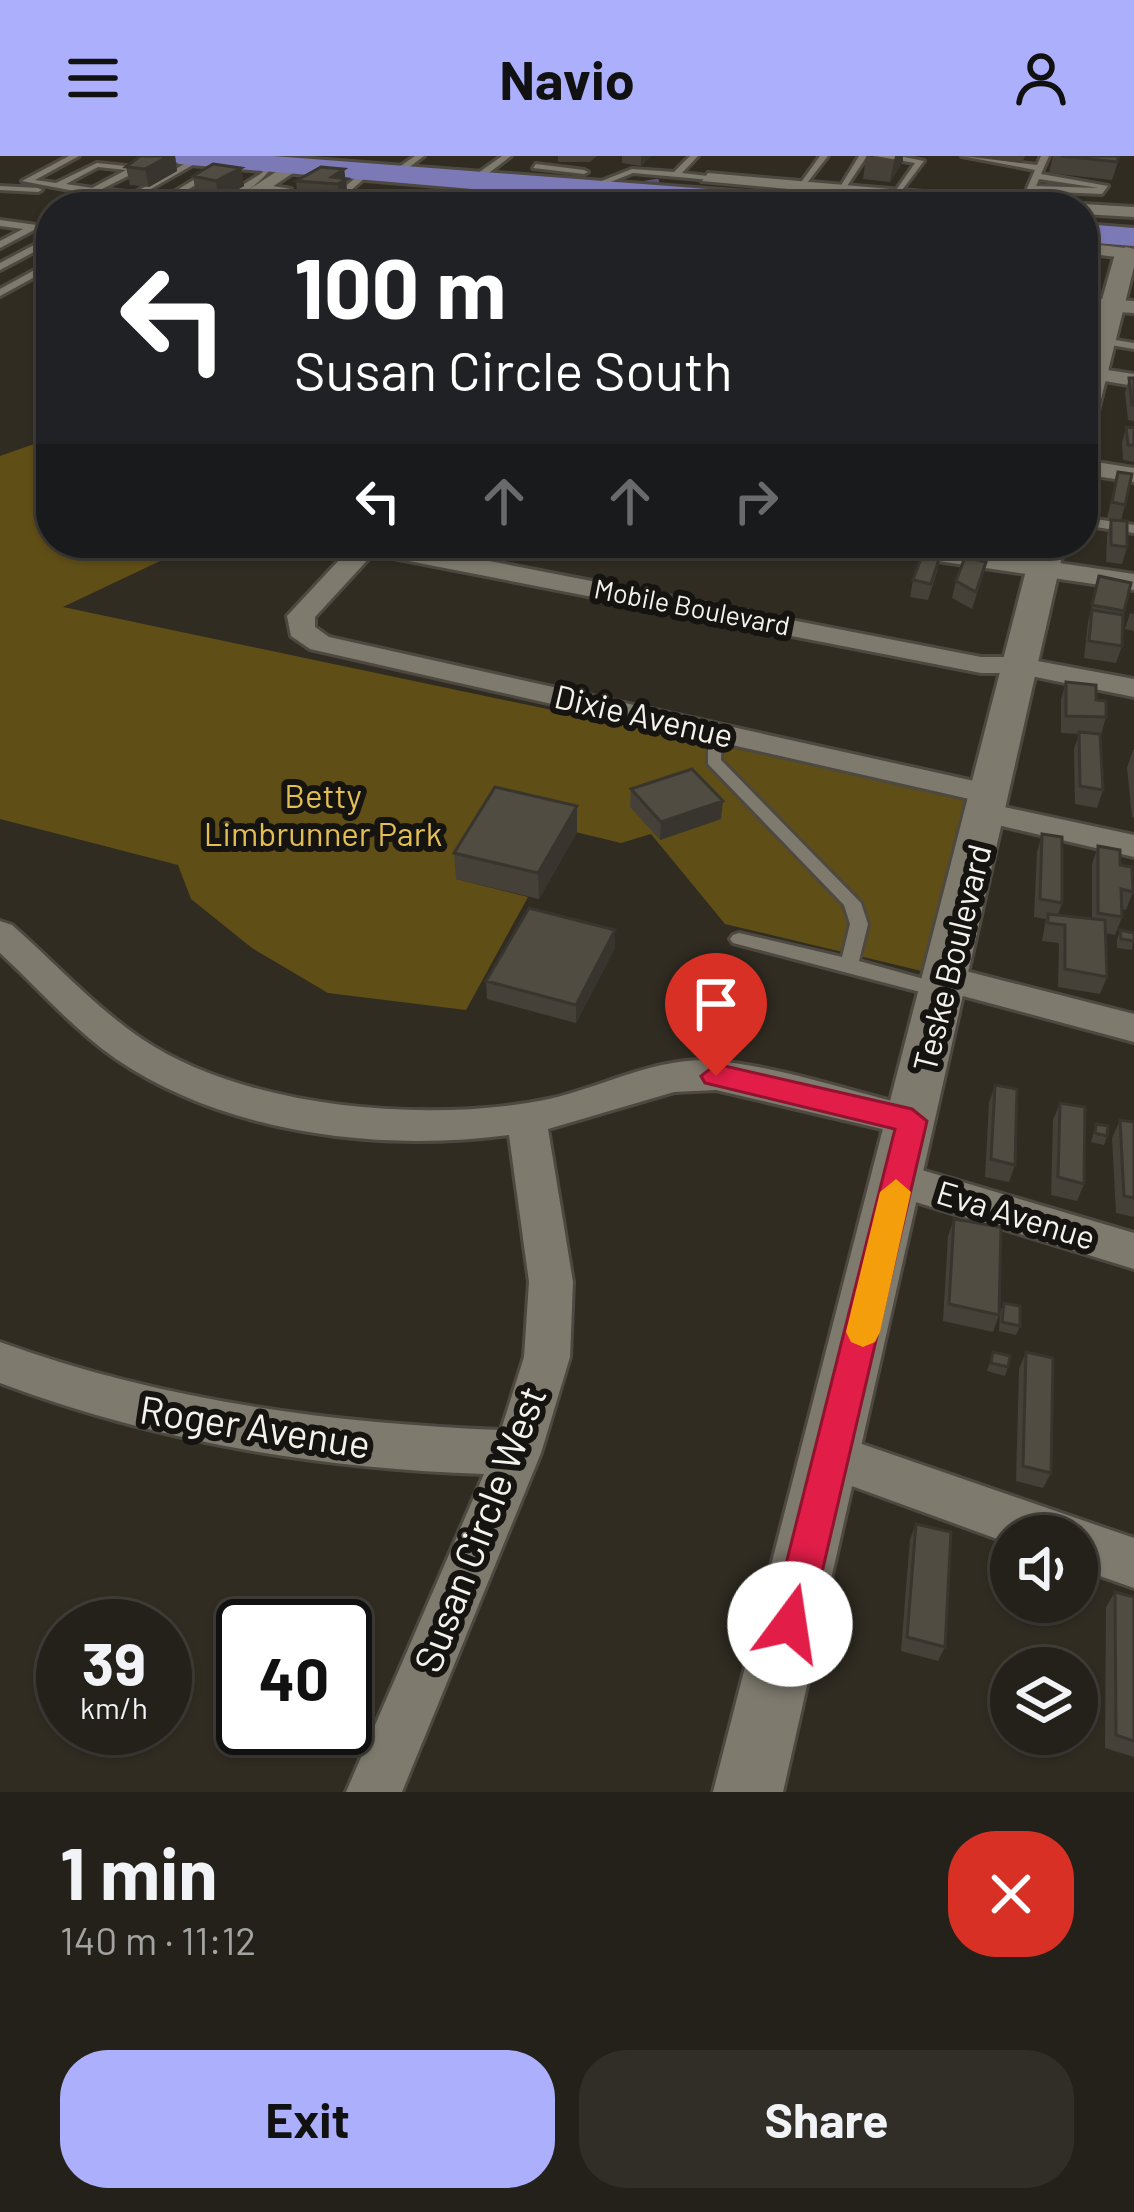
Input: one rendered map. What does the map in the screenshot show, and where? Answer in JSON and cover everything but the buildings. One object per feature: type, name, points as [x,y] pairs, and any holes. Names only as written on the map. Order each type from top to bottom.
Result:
[{"type":"main road","points":[[244,164],[734,192]]},
{"type":"main road","points":[[689,189],[733,192]]},
{"type":"main road","points":[[1098,234],[1132,244]]},
{"type":"street","points":[[689,189],[729,156]]},
{"type":"street","points":[[1098,210],[1134,211]]},
{"type":"street","points":[[1098,247],[1132,244],[1123,306],[1098,351]]},
{"type":"street","points":[[1098,360],[1134,380]]},
{"type":"street","points":[[1098,469],[1134,475]]},
{"type":"street","name":"Dixie Avenue","points":[[356,558],[301,616],[301,630],[320,643],[715,732],[1134,846]]},
{"type":"street","name":"Mobile Boulevard","points":[[440,558],[981,665],[1016,665],[1134,688]]},
{"type":"street","points":[[954,558],[1016,569],[1038,558]]},
{"type":"street","name":"Teske Boulevard","points":[[748,1792],[833,1457],[1045,558]]},
{"type":"street","points":[[1059,558],[1134,582]]},
{"type":"street","points":[[0,933],[129,1049],[192,1081],[259,1106],[341,1122],[412,1126],[526,1117],[674,1077],[716,1076],[912,1121]]},
{"type":"street","points":[[944,985],[1134,1028]]},
{"type":"street","name":"Susan Circle West","points":[[374,1792],[517,1453],[547,1357],[551,1282],[526,1117]]},
{"type":"street","name":"Eva Avenue","points":[[898,1180],[1134,1251]]},
{"type":"street","name":"Roger Avenue","points":[[0,1362],[56,1385],[180,1419],[397,1450],[517,1453]]},
{"type":"street","points":[[833,1457],[998,1515]]},
{"type":"street","points":[[1098,1550],[1134,1563]]},
{"type":"lane","points":[[0,188],[26,181],[75,156]]},
{"type":"lane","points":[[362,168],[421,156]]},
{"type":"lane","points":[[516,179],[548,156]]},
{"type":"lane","points":[[579,183],[602,156]]},
{"type":"lane","points":[[632,171],[630,167],[642,156]]},
{"type":"lane","points":[[658,173],[675,156]]},
{"type":"lane","points":[[579,183],[632,171],[658,173],[689,189],[694,156]]},
{"type":"lane","points":[[795,192],[824,156]]},
{"type":"lane","points":[[844,192],[863,156]]},
{"type":"lane","points":[[880,156],[920,161],[899,192]]},
{"type":"lane","points":[[966,156],[1104,186],[1098,193]]},
{"type":"lane","points":[[1029,192],[1045,156]]},
{"type":"lane","points":[[179,192],[244,164]]},
{"type":"lane","points":[[148,192],[244,164],[265,174],[236,192]]},
{"type":"lane","points":[[45,191],[97,165],[135,169],[88,192]]},
{"type":"lane","points":[[26,181],[116,192]]},
{"type":"lane","points":[[14,186],[52,192]]},
{"type":"lane","points":[[0,200],[14,186]]},
{"type":"lane","points":[[1031,188],[1072,192]]},
{"type":"lane","points":[[0,223],[36,228]]},
{"type":"lane","points":[[0,245],[33,227]]},
{"type":"lane","points":[[0,267],[36,244]]},
{"type":"lane","points":[[0,293],[36,272]]},
{"type":"lane","points":[[0,278],[21,281]]},
{"type":"lane","points":[[1098,357],[1134,346]]},
{"type":"lane","points":[[1098,523],[1134,529]]},
{"type":"lane","points":[[715,732],[713,760],[852,903],[859,924],[849,965]]},
{"type":"lane","points":[[739,939],[944,985]]},
{"type":"green space","name":"Betty Limbrunner Park","points":[[36,443],[36,558],[166,558],[63,607],[978,800],[930,973],[725,924],[651,834],[621,843],[497,813],[456,879],[528,897],[466,1010],[328,993],[252,948],[191,899],[178,865],[0,819],[0,456]]},
{"type":"waterway","points":[[640,184],[657,181]]},
{"type":"slow traffic","points":[[863,1332],[896,1192]]},
{"type":"route","points":[[716,1076],[912,1121],[790,1624]]}]
